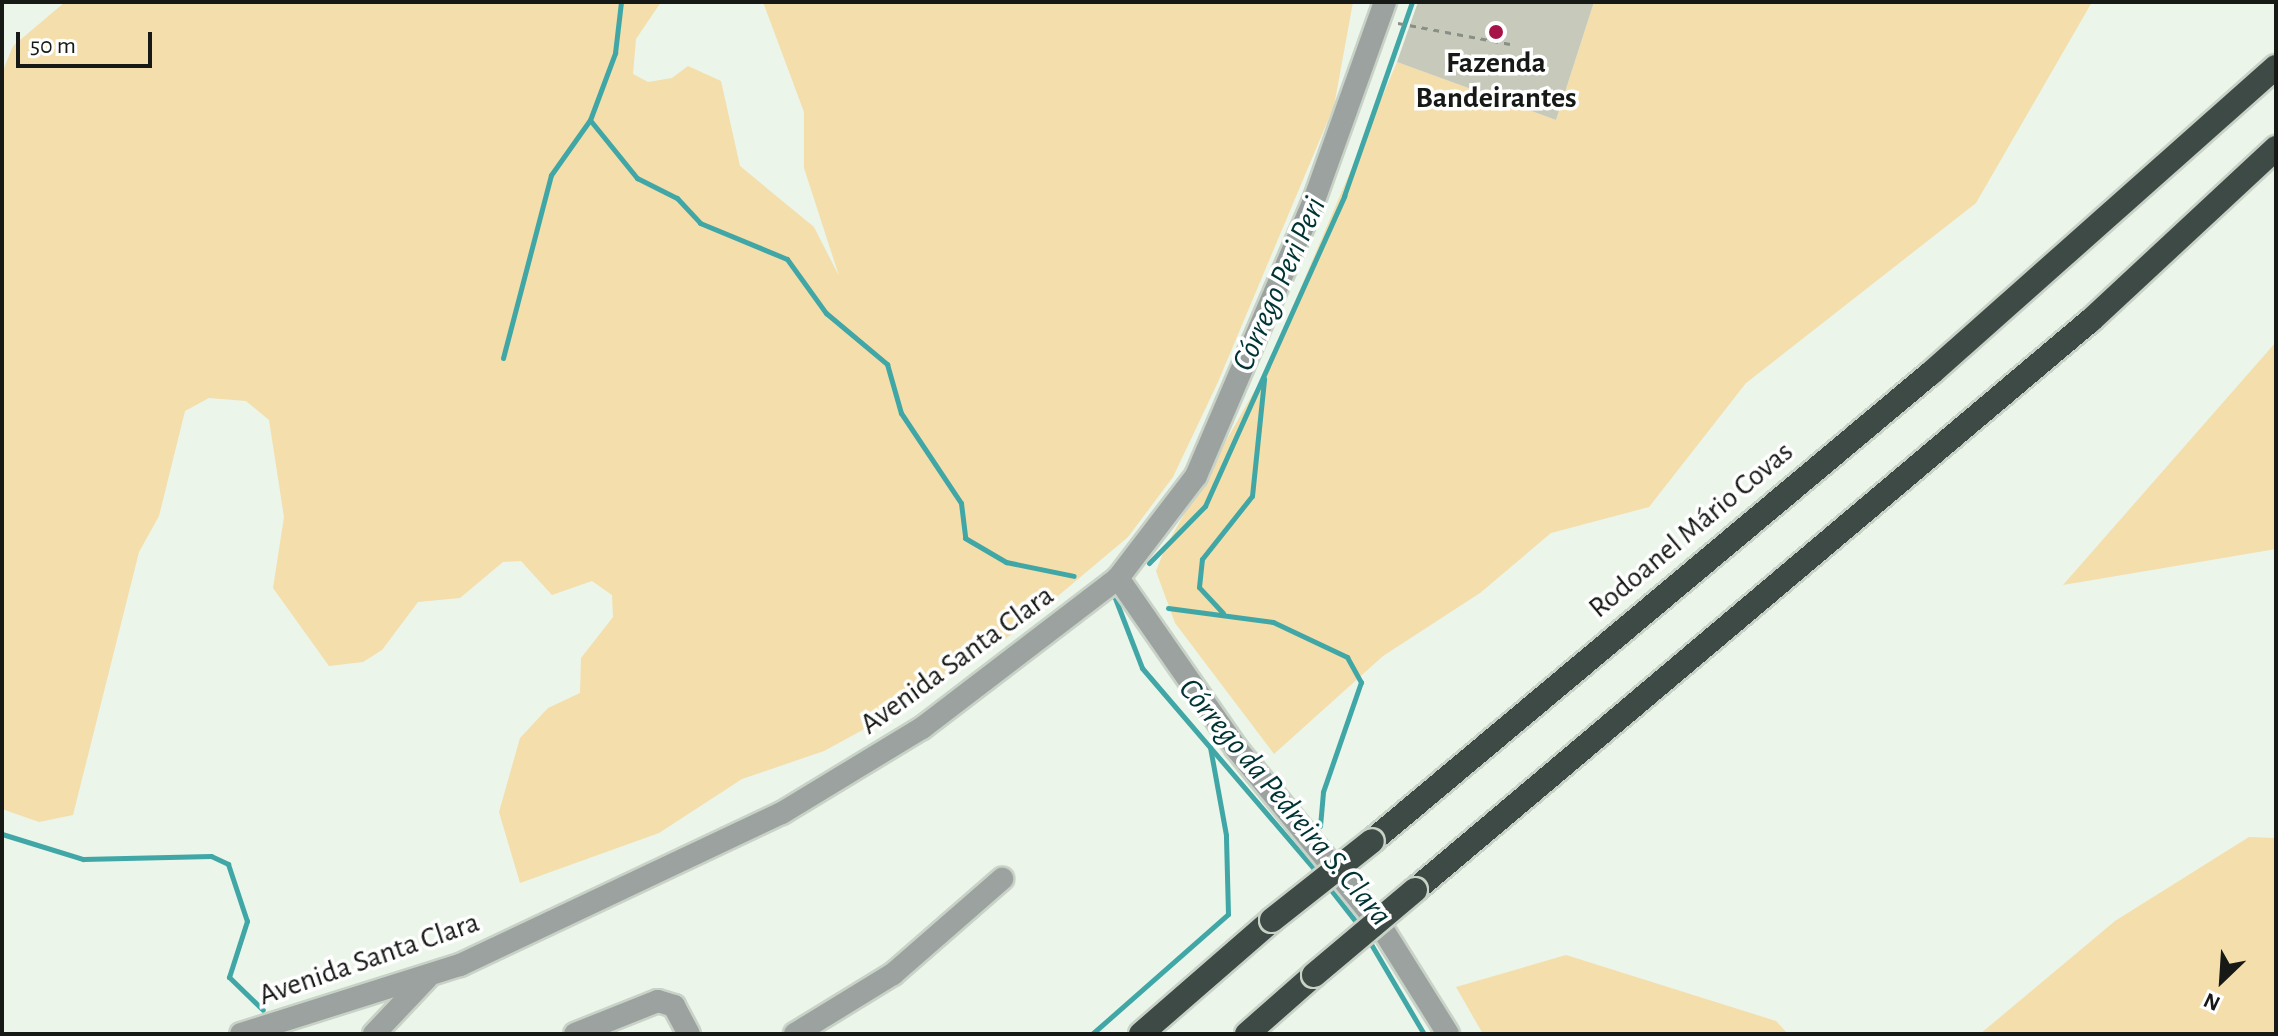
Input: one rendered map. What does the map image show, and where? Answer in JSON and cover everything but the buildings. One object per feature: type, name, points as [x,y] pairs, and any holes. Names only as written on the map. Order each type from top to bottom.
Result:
[{"type":"highway","name":"Rodoanel Mário Covas","points":[[1141,1034],[1272,920],[1372,841],[1955,352],[2276,67]]},
{"type":"highway","points":[[1247,1034],[2091,320],[2276,148]]},
{"type":"street","name":"Avenida Santa Clara","points":[[241,1034],[430,975],[782,813],[922,728],[1118,578],[1196,476],[1312,206],[1387,11]]},
{"type":"street","points":[[1118,578],[1236,748],[1380,925],[1448,1034]]},
{"type":"street","points":[[795,1034],[893,974],[1002,879]]},
{"type":"street","points":[[374,1034],[430,975]]},
{"type":"street","points":[[575,1034],[658,1001],[674,1006],[689,1034]]},
{"type":"path","points":[[1387,11],[1414,26],[1510,44]]},
{"type":"shaded area","points":[[65,2],[661,2],[636,39],[633,74],[648,82],[672,78],[688,66],[721,81],[740,166],[814,227],[839,276],[804,168],[804,112],[763,2],[1353,2],[1334,106],[1218,382],[1173,477],[1128,537],[1015,632],[905,707],[824,751],[742,779],[659,833],[520,883],[499,812],[520,738],[548,708],[580,693],[581,658],[613,617],[612,595],[592,581],[552,595],[521,561],[503,562],[460,598],[418,602],[382,650],[363,662],[329,666],[273,588],[284,517],[269,420],[246,401],[209,398],[185,411],[159,516],[139,552],[73,815],[39,822],[2,809],[2,73],[13,46]]},
{"type":"shaded area","points":[[1594,2],[2092,2],[1976,203],[1746,383],[1649,507],[1551,533],[1480,593],[1383,656],[1274,754],[1175,623],[1156,571],[1166,546],[1263,376],[1397,62],[1556,120]]},
{"type":"shaded area","points":[[2276,342],[2276,549],[2063,585]]},
{"type":"shaded area","points":[[2249,837],[2276,838],[2276,1034],[1980,1034],[2115,921]]},
{"type":"shaded area","points":[[1566,955],[1776,1021],[1788,1034],[1483,1034],[1456,987]]},
{"type":"waterway","points":[[503,358],[551,175],[590,120],[615,53],[621,2]]},
{"type":"waterway","name":"Córrego Peri Peri","points":[[1149,563],[1205,506],[1344,196],[1412,2]]},
{"type":"waterway","name":"Córrego da Pedreira S. Clara","points":[[590,120],[637,178],[677,198],[700,223],[787,259],[826,313],[887,364],[901,413],[961,503],[965,538],[1006,562],[1074,576]]},
{"type":"waterway","name":"Córrego da Pedreira S. Clara","points":[[1223,613],[1199,587],[1202,559],[1252,496],[1264,379]]},
{"type":"waterway","name":"Córrego da Pedreira S. Clara","points":[[1115,598],[1142,668],[1318,873]]},
{"type":"waterway","name":"Córrego da Pedreira S. Clara","points":[[1168,608],[1273,622],[1347,657],[1361,682],[1323,792],[1320,826]]},
{"type":"waterway","points":[[1092,1034],[1228,914],[1226,835],[1210,747]]},
{"type":"waterway","points":[[2,834],[83,859],[211,856],[228,864],[247,921],[229,977],[263,1010]]},
{"type":"waterway","name":"Córrego da Pedreira S. Clara","points":[[1327,885],[1360,927]]},
{"type":"waterway","name":"Córrego da Pedreira S. Clara","points":[[1368,939],[1424,1034]]},
{"type":"place","name":"Fazenda Bandeirantes","points":[[1496,32]]}]
